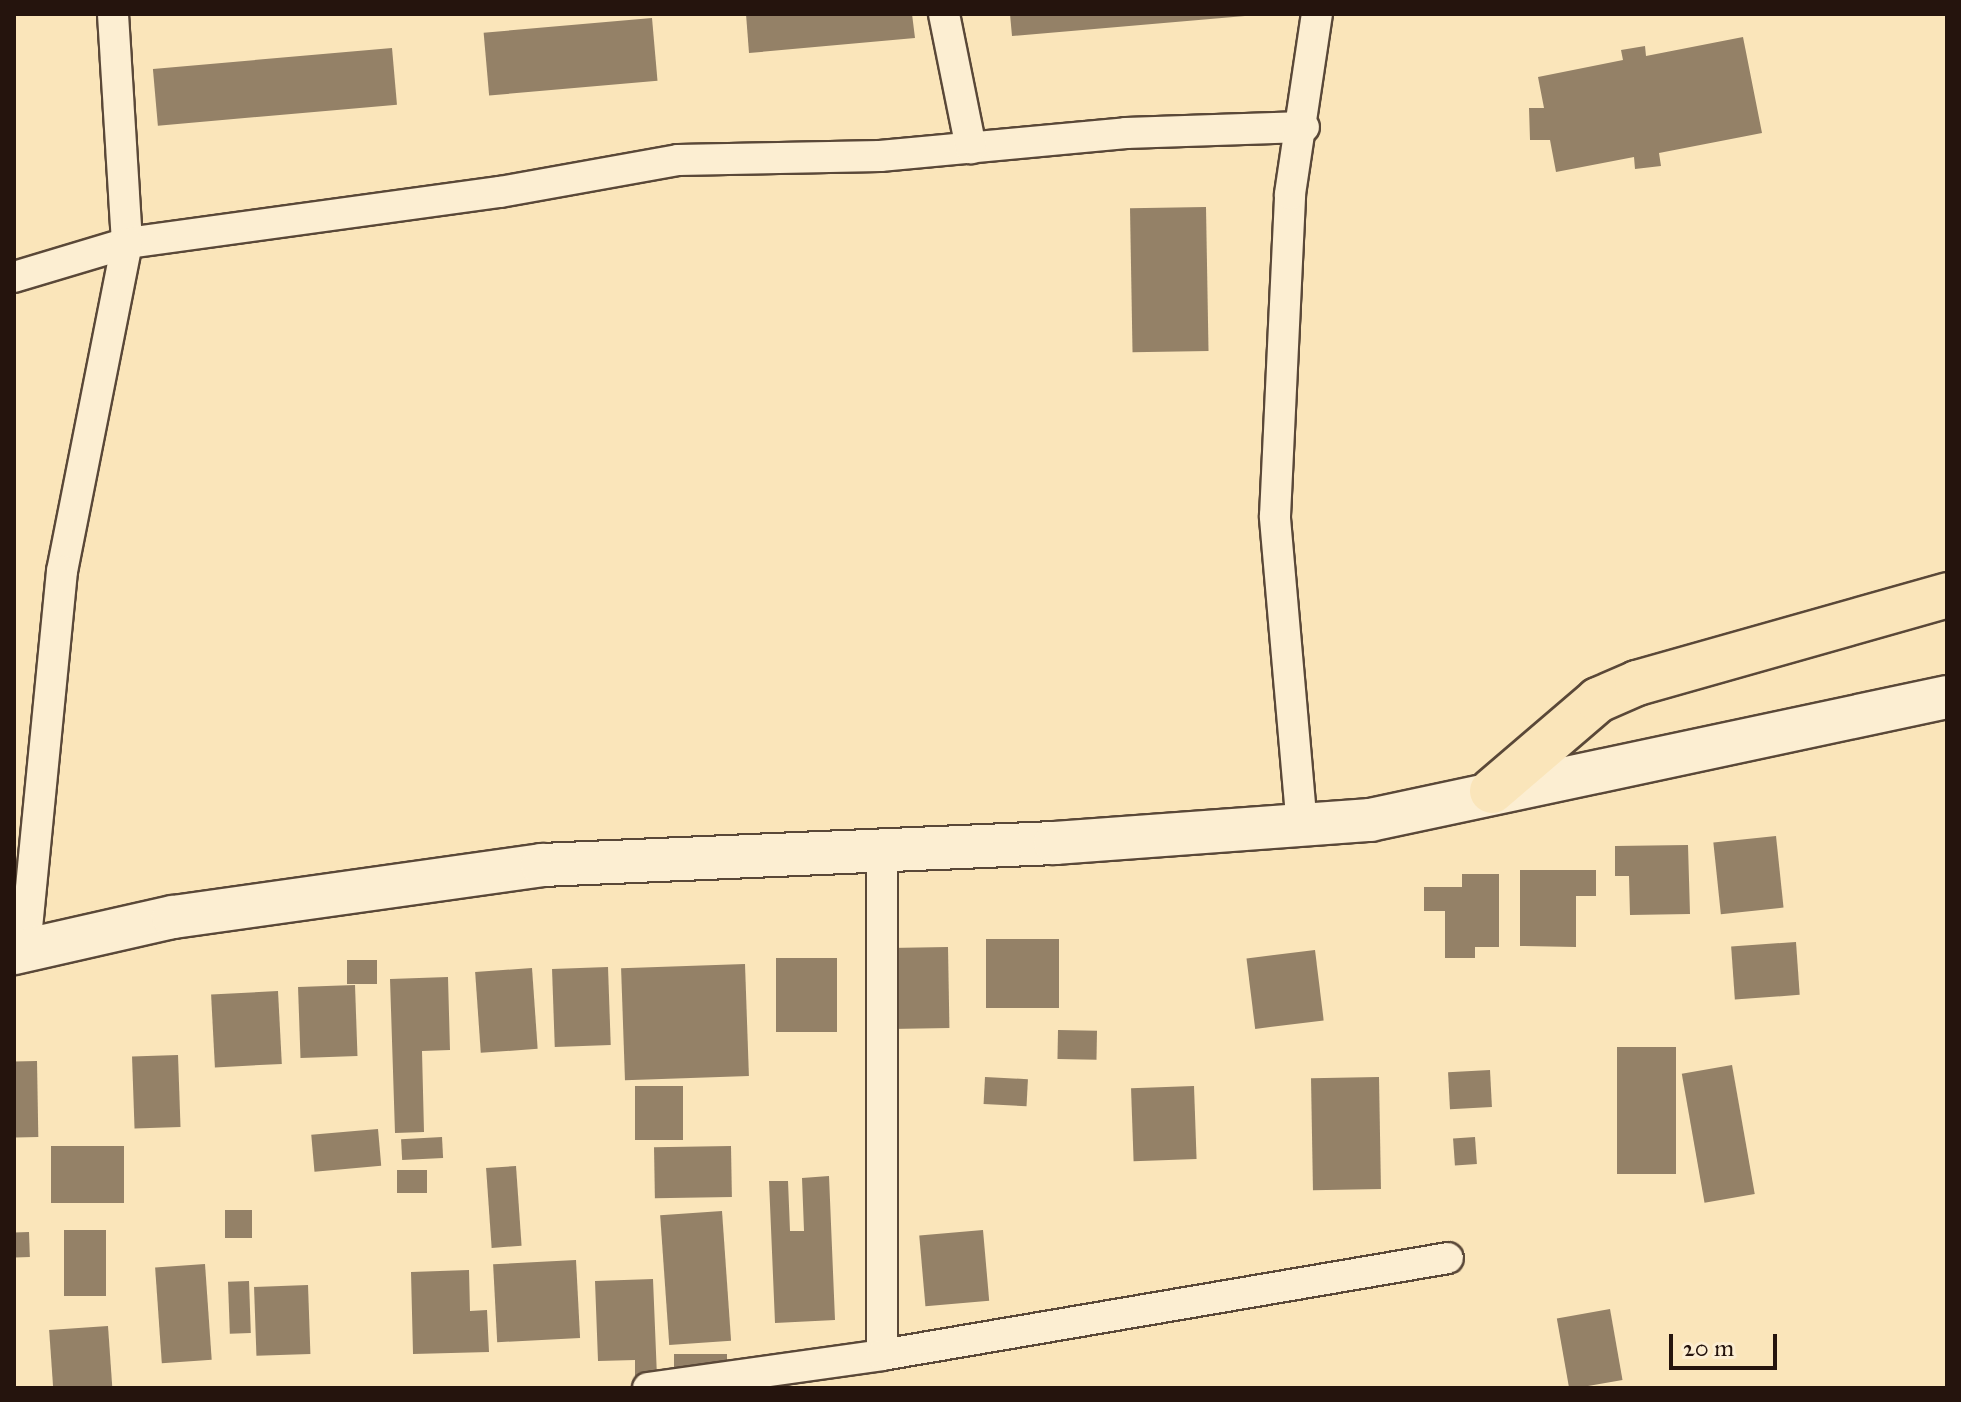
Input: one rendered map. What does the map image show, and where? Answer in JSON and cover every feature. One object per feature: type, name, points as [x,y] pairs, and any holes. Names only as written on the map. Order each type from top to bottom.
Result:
[{"type":"highway","points":[[1492,791],[1611,695],[1947,595]]},
{"type":"main road","points":[[19,952],[173,917],[383,882],[542,865],[882,852],[1302,827],[1370,820],[1492,791],[1947,697]]},
{"type":"street","points":[[19,952],[62,571],[127,243],[113,14]]},
{"type":"street","points":[[944,14],[971,148]]},
{"type":"street","points":[[1302,827],[1275,516],[1290,194],[1304,127],[1317,14]]},
{"type":"street","points":[[14,277],[127,243],[500,192],[678,160],[971,148],[1126,133],[1304,127]]},
{"type":"street","points":[[882,852],[882,1355]]},
{"type":"street","points":[[648,1388],[882,1355],[1448,1258]]},
{"type":"building","points":[[746,14],[912,14],[915,38],[749,53]]},
{"type":"building","points":[[1010,14],[1245,14],[1245,16],[1012,36]]},
{"type":"building","points":[[652,18],[657,81],[489,95],[484,33]]},
{"type":"building","points":[[1743,37],[1762,133],[1659,153],[1661,166],[1635,169],[1634,157],[1556,172],[1550,140],[1530,140],[1529,108],[1544,108],[1538,77],[1623,60],[1621,50],[1645,46],[1646,56]]},
{"type":"building","points":[[392,48],[397,105],[158,126],[153,69]]},
{"type":"building","points":[[1206,207],[1209,351],[1133,352],[1130,208]]},
{"type":"building","points":[[1776,836],[1784,908],[1721,914],[1713,843]]},
{"type":"building","points":[[1688,845],[1690,914],[1630,915],[1629,876],[1615,876],[1615,846]]},
{"type":"building","points":[[1520,870],[1596,870],[1596,896],[1576,896],[1576,947],[1520,946]]},
{"type":"building","points":[[1462,874],[1499,874],[1499,947],[1475,947],[1475,958],[1445,958],[1445,911],[1424,911],[1424,887],[1462,887]]},
{"type":"building","points":[[986,939],[1059,939],[1059,1008],[986,1008]]},
{"type":"building","points":[[1796,942],[1800,995],[1735,999],[1731,947]]},
{"type":"building","points":[[948,947],[949,1028],[890,1029],[889,948]]},
{"type":"building","points":[[1315,950],[1324,1020],[1255,1029],[1247,958]]},
{"type":"building","points":[[776,958],[837,958],[837,1032],[776,1032]]},
{"type":"building","points":[[347,960],[377,960],[377,984],[347,984]]},
{"type":"building","points":[[745,964],[749,1076],[625,1080],[621,968]]},
{"type":"building","points":[[608,967],[611,1045],[555,1047],[552,969]]},
{"type":"building","points":[[532,968],[538,1049],[481,1053],[475,972]]},
{"type":"building","points":[[448,977],[450,1050],[422,1051],[424,1132],[395,1133],[390,979]]},
{"type":"building","points":[[355,985],[357,1056],[301,1058],[298,987]]},
{"type":"building","points":[[278,991],[282,1064],[215,1067],[211,995]]},
{"type":"building","points":[[1058,1030],[1097,1031],[1096,1060],[1057,1059]]},
{"type":"building","points":[[1617,1047],[1676,1047],[1676,1174],[1617,1174]]},
{"type":"building","points":[[178,1055],[181,1127],[135,1129],[132,1057]]},
{"type":"building","points":[[14,1061],[37,1061],[38,1137],[15,1137]]},
{"type":"building","points":[[1732,1065],[1755,1194],[1705,1203],[1682,1074]]},
{"type":"building","points":[[1490,1070],[1492,1107],[1450,1109],[1448,1072]]},
{"type":"building","points":[[985,1077],[1028,1079],[1027,1106],[984,1104]]},
{"type":"building","points":[[1379,1077],[1381,1189],[1313,1190],[1311,1078]]},
{"type":"building","points":[[635,1086],[683,1086],[683,1140],[635,1140]]},
{"type":"building","points":[[1194,1086],[1197,1159],[1134,1161],[1131,1088]]},
{"type":"building","points":[[378,1129],[381,1166],[314,1172],[311,1135]]},
{"type":"building","points":[[442,1137],[443,1158],[402,1160],[401,1139]]},
{"type":"building","points":[[1475,1137],[1477,1164],[1455,1165],[1453,1139]]},
{"type":"building","points":[[51,1146],[124,1146],[124,1203],[51,1203]]},
{"type":"building","points":[[731,1146],[732,1197],[655,1198],[654,1147]]},
{"type":"building","points":[[516,1166],[522,1246],[492,1248],[486,1168]]},
{"type":"building","points":[[397,1170],[427,1170],[427,1193],[397,1193]]},
{"type":"building","points":[[829,1176],[835,1320],[775,1323],[769,1181],[788,1181],[790,1231],[804,1231],[802,1178]]},
{"type":"building","points":[[225,1210],[252,1210],[252,1238],[225,1238]]},
{"type":"building","points":[[722,1211],[731,1341],[669,1345],[660,1215]]},
{"type":"building","points":[[64,1230],[106,1230],[106,1296],[64,1296]]},
{"type":"building","points":[[983,1230],[989,1301],[925,1306],[919,1236]]},
{"type":"building","points":[[29,1232],[30,1257],[15,1258],[14,1233]]},
{"type":"building","points":[[576,1260],[580,1338],[497,1342],[493,1264]]},
{"type":"building","points":[[205,1264],[212,1360],[162,1363],[155,1267]]},
{"type":"building","points":[[469,1270],[470,1311],[487,1310],[489,1352],[413,1354],[411,1272]]},
{"type":"building","points":[[653,1279],[657,1377],[635,1378],[635,1360],[598,1361],[595,1281]]},
{"type":"building","points":[[249,1281],[251,1333],[230,1334],[228,1282]]},
{"type":"building","points":[[308,1285],[310,1354],[256,1356],[254,1287]]},
{"type":"building","points":[[1610,1309],[1623,1380],[1569,1388],[1557,1318]]},
{"type":"building","points":[[108,1326],[112,1388],[53,1388],[49,1330]]},
{"type":"building","points":[[674,1354],[727,1354],[727,1370],[674,1370]]}]
